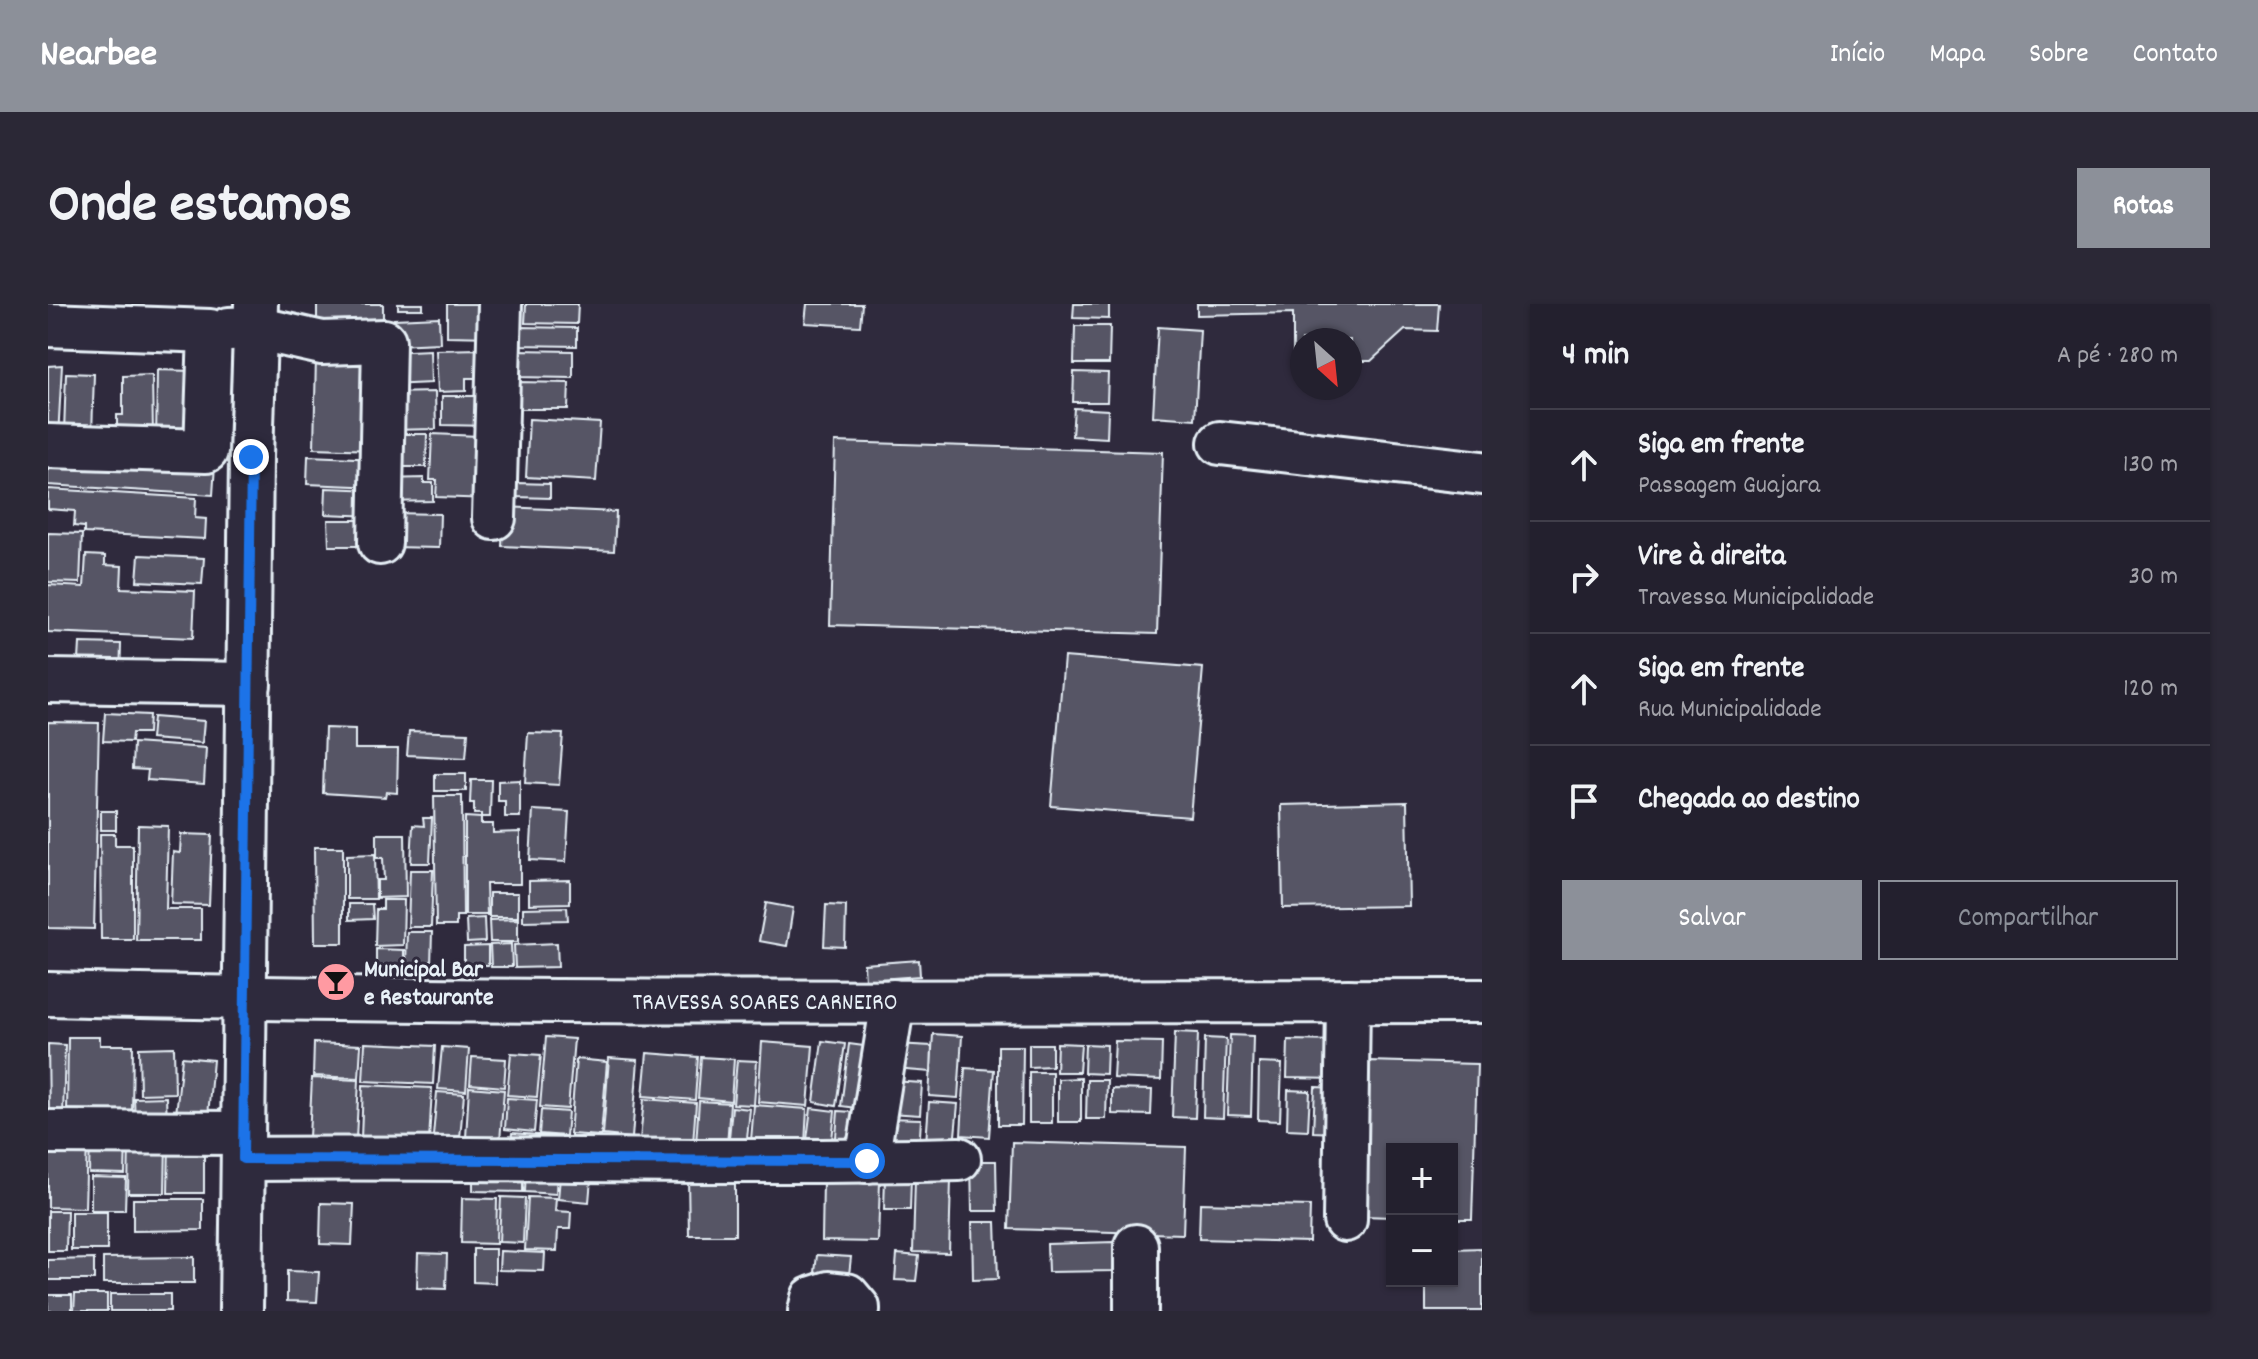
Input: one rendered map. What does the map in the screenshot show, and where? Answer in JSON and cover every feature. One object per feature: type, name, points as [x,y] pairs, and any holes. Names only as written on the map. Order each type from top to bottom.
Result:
[{"type":"street","points":[[494,518],[500,304]]},
{"type":"street","points":[[241,1311],[251,457],[256,316]]},
{"type":"street","points":[[48,325],[210,331],[256,316],[322,343],[384,341],[380,543]]},
{"type":"street","points":[[48,449],[206,451],[210,331]]},
{"type":"street","points":[[1220,443],[1482,473]]},
{"type":"street","points":[[48,449],[251,457]]},
{"type":"street","points":[[48,681],[249,684]]},
{"type":"street","name":"TRAVESSA SOARES CARNEIRO","points":[[48,994],[246,999],[1482,1001]]},
{"type":"street","points":[[867,1161],[893,1001]]},
{"type":"street","points":[[1345,1220],[1348,1001]]},
{"type":"street","points":[[48,1132],[243,1146],[867,1161],[959,1159]]},
{"type":"street","points":[[1136,1246],[1136,1311]]},
{"type":"street","points":[[810,1311],[813,1298],[829,1293],[847,1295],[858,1311]]},
{"type":"building","points":[[317,304],[383,304],[383,334],[317,335]]},
{"type":"building","points":[[398,304],[423,304],[423,309],[398,309]]},
{"type":"building","points":[[447,304],[493,304],[493,337],[447,336]]},
{"type":"building","points":[[526,304],[578,304],[577,324],[525,323]]},
{"type":"building","points":[[807,304],[862,304],[860,326],[805,323]]},
{"type":"building","points":[[1074,304],[1109,304],[1109,319],[1073,318]]},
{"type":"building","points":[[1197,304],[1439,304],[1437,331],[1405,330],[1371,361],[1362,361],[1362,328],[1293,328],[1293,313],[1197,315]]},
{"type":"building","points":[[439,317],[440,343],[395,345],[394,319]]},
{"type":"building","points":[[1075,326],[1110,326],[1109,364],[1074,364]]},
{"type":"building","points":[[518,327],[577,328],[577,346],[518,345]]},
{"type":"building","points":[[1158,327],[1200,330],[1195,419],[1153,416]]},
{"type":"building","points":[[480,349],[481,378],[466,378],[466,391],[438,392],[436,350]]},
{"type":"building","points":[[430,350],[431,383],[389,385],[388,352]]},
{"type":"building","points":[[517,350],[573,351],[573,378],[516,377]]},
{"type":"building","points":[[316,356],[378,358],[375,450],[314,448]]},
{"type":"building","points":[[62,365],[58,437],[48,436],[48,366]]},
{"type":"building","points":[[157,370],[193,371],[191,445],[156,445]]},
{"type":"building","points":[[1074,372],[1108,373],[1107,402],[1073,402]]},
{"type":"building","points":[[66,373],[94,374],[92,434],[64,433]]},
{"type":"building","points":[[152,375],[153,435],[117,436],[117,415],[123,415],[123,376]]},
{"type":"building","points":[[517,382],[569,383],[568,409],[516,409]]},
{"type":"building","points":[[435,392],[436,429],[388,430],[388,393]]},
{"type":"building","points":[[442,396],[482,396],[492,426],[442,425]]},
{"type":"building","points":[[1074,408],[1108,410],[1107,438],[1072,436]]},
{"type":"building","points":[[529,419],[600,423],[596,481],[526,477]]},
{"type":"building","points":[[388,434],[427,434],[426,467],[388,467]]},
{"type":"building","points":[[432,434],[479,436],[489,499],[436,497],[437,480],[430,480]]},
{"type":"building","points":[[835,442],[1163,452],[1157,634],[830,625]]},
{"type":"building","points":[[48,455],[215,465],[213,495],[48,485]]},
{"type":"building","points":[[308,456],[379,459],[378,487],[307,484]]},
{"type":"building","points":[[424,478],[424,483],[433,483],[433,501],[385,502],[385,479]]},
{"type":"building","points":[[517,483],[550,484],[550,498],[516,497]]},
{"type":"building","points":[[326,488],[376,490],[375,516],[325,514]]},
{"type":"building","points":[[48,489],[196,498],[195,518],[206,519],[205,539],[84,533],[84,527],[74,526],[75,511],[48,509]]},
{"type":"building","points":[[504,507],[616,512],[614,551],[502,546]]},
{"type":"building","points":[[392,513],[440,514],[439,548],[391,547]]},
{"type":"building","points":[[328,520],[375,520],[375,546],[329,546]]},
{"type":"building","points":[[48,533],[82,534],[80,583],[48,582]]},
{"type":"building","points":[[86,555],[105,556],[105,565],[122,566],[121,588],[195,591],[193,638],[48,632],[48,585],[84,587]]},
{"type":"building","points":[[139,555],[204,558],[202,584],[137,581]]},
{"type":"building","points":[[80,643],[121,644],[120,679],[78,678]]},
{"type":"building","points":[[1064,657],[1203,668],[1190,817],[1051,806]]},
{"type":"building","points":[[105,713],[149,715],[148,733],[132,733],[131,742],[103,741]]},
{"type":"building","points":[[153,717],[204,721],[202,743],[151,739]]},
{"type":"building","points":[[48,722],[99,723],[94,929],[48,928]]},
{"type":"building","points":[[325,728],[355,729],[355,749],[398,749],[397,793],[386,792],[385,797],[323,793]]},
{"type":"building","points":[[409,731],[468,733],[466,758],[407,755]]},
{"type":"building","points":[[528,733],[563,734],[559,785],[525,783]]},
{"type":"building","points":[[133,743],[206,748],[204,784],[147,780],[148,770],[132,769]]},
{"type":"building","points":[[435,774],[466,774],[466,791],[435,791]]},
{"type":"building","points":[[471,780],[491,780],[490,817],[474,814],[474,803],[470,803]]},
{"type":"building","points":[[520,780],[520,817],[505,817],[505,801],[498,801],[498,781]]},
{"type":"building","points":[[434,796],[462,796],[463,916],[456,916],[456,926],[436,926]]},
{"type":"building","points":[[1407,802],[1409,906],[1283,908],[1281,805]]},
{"type":"building","points":[[533,810],[569,812],[566,862],[530,860]]},
{"type":"building","points":[[101,811],[116,811],[116,830],[101,830]]},
{"type":"building","points":[[465,817],[481,818],[481,824],[493,824],[493,833],[520,832],[520,884],[486,884],[487,915],[465,915]]},
{"type":"building","points":[[423,818],[432,818],[430,863],[411,863],[413,825],[424,826]]},
{"type":"building","points":[[138,825],[168,826],[166,909],[201,909],[201,940],[136,940]]},
{"type":"building","points":[[100,834],[115,834],[115,845],[133,845],[133,939],[101,939]]},
{"type":"building","points":[[181,834],[212,835],[209,905],[171,904],[173,852],[180,853]]},
{"type":"building","points":[[377,834],[405,834],[406,897],[377,898],[377,880],[384,880],[383,858],[377,858]]},
{"type":"building","points":[[314,847],[343,847],[343,943],[315,943]]},
{"type":"building","points":[[375,854],[376,899],[347,899],[347,855]]},
{"type":"building","points":[[410,870],[433,870],[431,927],[408,927]]},
{"type":"building","points":[[570,880],[570,903],[529,904],[529,881]]},
{"type":"building","points":[[489,893],[518,893],[518,917],[489,917]]},
{"type":"building","points":[[383,900],[404,900],[403,945],[375,946],[376,909],[383,909]]},
{"type":"building","points":[[766,903],[793,908],[787,946],[759,941]]},
{"type":"building","points":[[349,904],[372,904],[373,919],[349,920]]},
{"type":"building","points":[[826,905],[846,906],[845,947],[824,946]]},
{"type":"building","points":[[567,907],[568,920],[523,921],[523,908]]},
{"type":"building","points":[[484,918],[485,942],[467,943],[466,919]]},
{"type":"building","points":[[518,919],[518,942],[490,942],[489,920]]},
{"type":"building","points":[[407,932],[432,932],[431,965],[406,965]]},
{"type":"building","points":[[557,943],[558,967],[515,968],[514,945]]},
{"type":"building","points":[[511,944],[512,967],[491,967],[490,945]]},
{"type":"building","points":[[488,946],[488,965],[464,965],[464,947]]},
{"type":"building","points":[[376,949],[404,950],[404,966],[376,965]]},
{"type":"building","points":[[919,960],[920,976],[865,980],[864,964]]},
{"type":"building","points":[[1175,1032],[1198,1033],[1195,1118],[1172,1117]]},
{"type":"building","points":[[933,1034],[962,1036],[958,1098],[929,1096]]},
{"type":"building","points":[[1230,1035],[1253,1036],[1251,1116],[1227,1115]]},
{"type":"building","points":[[68,1037],[100,1037],[100,1045],[133,1045],[132,1114],[67,1114]]},
{"type":"building","points":[[546,1037],[574,1039],[568,1109],[540,1107]]},
{"type":"building","points":[[1205,1038],[1226,1039],[1223,1118],[1203,1117]]},
{"type":"building","points":[[1288,1040],[1339,1041],[1338,1079],[1287,1078]]},
{"type":"building","points":[[822,1041],[845,1044],[836,1106],[814,1102]]},
{"type":"building","points":[[1115,1041],[1162,1042],[1161,1080],[1113,1078]]},
{"type":"building","points":[[762,1042],[813,1046],[808,1106],[758,1102]]},
{"type":"building","points":[[314,1043],[361,1045],[359,1078],[313,1076]]},
{"type":"building","points":[[365,1043],[435,1046],[433,1084],[363,1081]]},
{"type":"building","points":[[1057,1043],[1081,1044],[1079,1072],[1056,1072]]},
{"type":"building","points":[[48,1044],[65,1045],[63,1118],[49,1117]]},
{"type":"building","points":[[849,1044],[879,1048],[871,1110],[841,1106]]},
{"type":"building","points":[[895,1044],[932,1046],[931,1072],[894,1069]]},
{"type":"building","points":[[1029,1044],[1052,1044],[1052,1066],[1029,1067]]},
{"type":"building","points":[[1085,1044],[1107,1045],[1106,1074],[1084,1073]]},
{"type":"building","points":[[998,1046],[1023,1046],[1022,1125],[998,1125]]},
{"type":"building","points":[[174,1047],[175,1093],[140,1094],[139,1048]]},
{"type":"building","points":[[442,1047],[469,1049],[466,1091],[438,1089]]},
{"type":"building","points":[[511,1053],[541,1055],[537,1097],[507,1095]]},
{"type":"building","points":[[647,1053],[698,1057],[695,1100],[643,1096]]},
{"type":"building","points":[[182,1057],[213,1060],[207,1127],[175,1124]]},
{"type":"building","points":[[472,1057],[506,1059],[504,1087],[470,1084]]},
{"type":"building","points":[[701,1057],[734,1059],[731,1101],[698,1098]]},
{"type":"building","points":[[609,1058],[638,1060],[632,1138],[603,1135]]},
{"type":"building","points":[[576,1059],[607,1062],[601,1136],[570,1134]]},
{"type":"building","points":[[737,1060],[757,1061],[754,1105],[733,1104]]},
{"type":"building","points":[[1367,1061],[1477,1064],[1472,1219],[1458,1219],[1458,1143],[1386,1143],[1386,1217],[1363,1216]]},
{"type":"building","points":[[1259,1063],[1282,1064],[1280,1121],[1258,1120]]},
{"type":"building","points":[[965,1068],[994,1070],[989,1137],[961,1135]]},
{"type":"building","points":[[1029,1072],[1052,1072],[1052,1123],[1029,1123]]},
{"type":"building","points":[[312,1078],[359,1080],[356,1139],[309,1137]]},
{"type":"building","points":[[1081,1078],[1081,1122],[1058,1122],[1058,1079]]},
{"type":"building","points":[[1087,1080],[1107,1080],[1106,1119],[1086,1119]]},
{"type":"building","points":[[892,1081],[922,1083],[920,1115],[890,1113]]},
{"type":"building","points":[[363,1085],[432,1088],[429,1142],[361,1139]]},
{"type":"building","points":[[469,1087],[504,1090],[500,1141],[466,1138]]},
{"type":"building","points":[[1315,1087],[1336,1088],[1335,1133],[1313,1132]]},
{"type":"building","points":[[1112,1089],[1152,1090],[1151,1115],[1112,1114]]},
{"type":"building","points":[[1288,1090],[1310,1091],[1308,1130],[1287,1129]]},
{"type":"building","points":[[437,1092],[464,1094],[460,1138],[433,1136]]},
{"type":"building","points":[[166,1097],[167,1122],[135,1122],[134,1098]]},
{"type":"building","points":[[507,1098],[537,1100],[534,1132],[505,1129]]},
{"type":"building","points":[[644,1099],[696,1103],[693,1144],[640,1140]]},
{"type":"building","points":[[699,1101],[730,1103],[727,1146],[696,1144]]},
{"type":"building","points":[[929,1102],[958,1104],[954,1146],[926,1143]]},
{"type":"building","points":[[754,1105],[807,1109],[805,1144],[751,1140]]},
{"type":"building","points":[[732,1107],[750,1109],[747,1139],[729,1138]]},
{"type":"building","points":[[811,1108],[835,1111],[831,1150],[806,1147]]},
{"type":"building","points":[[541,1110],[568,1112],[566,1136],[539,1134]]},
{"type":"building","points":[[838,1111],[867,1113],[864,1152],[835,1150]]},
{"type":"building","points":[[886,1118],[921,1119],[919,1152],[884,1150]]},
{"type":"building","points":[[512,1133],[561,1137],[560,1152],[510,1148]]},
{"type":"building","points":[[48,1139],[87,1140],[85,1208],[48,1207]]},
{"type":"building","points":[[90,1139],[126,1140],[125,1174],[89,1173]]},
{"type":"building","points":[[169,1139],[204,1140],[204,1193],[168,1193]]},
{"type":"building","points":[[129,1140],[166,1140],[165,1193],[128,1193]]},
{"type":"building","points":[[1012,1142],[1186,1147],[1183,1234],[1009,1229]]},
{"type":"building","points":[[971,1161],[996,1161],[997,1211],[972,1211]]},
{"type":"building","points":[[526,1164],[557,1165],[556,1194],[525,1192]]},
{"type":"building","points":[[561,1166],[591,1179],[589,1202],[558,1199]]},
{"type":"building","points":[[473,1169],[523,1170],[523,1192],[473,1191]]},
{"type":"building","points":[[735,1176],[735,1235],[689,1235],[688,1177]]},
{"type":"building","points":[[91,1177],[126,1178],[125,1210],[91,1210]]},
{"type":"building","points":[[885,1177],[911,1177],[910,1210],[884,1210]]},
{"type":"building","points":[[915,1178],[951,1179],[949,1253],[913,1252]]},
{"type":"building","points":[[823,1179],[880,1181],[878,1242],[822,1241]]},
{"type":"building","points":[[501,1197],[525,1198],[523,1243],[499,1242]]},
{"type":"building","points":[[528,1197],[556,1198],[555,1211],[571,1212],[570,1229],[558,1229],[557,1251],[525,1250]]},
{"type":"building","points":[[462,1198],[497,1199],[496,1244],[461,1243]]},
{"type":"building","points":[[133,1199],[203,1199],[203,1230],[133,1231]]},
{"type":"building","points":[[321,1203],[354,1204],[352,1245],[320,1244]]},
{"type":"building","points":[[1200,1203],[1310,1206],[1309,1242],[1199,1239]]},
{"type":"building","points":[[48,1211],[67,1211],[66,1251],[48,1251]]},
{"type":"building","points":[[71,1212],[107,1212],[107,1250],[71,1250]]},
{"type":"building","points":[[972,1222],[996,1222],[998,1279],[973,1280]]},
{"type":"building","points":[[1114,1242],[1115,1271],[1048,1272],[1047,1244]]},
{"type":"building","points":[[1482,1248],[1482,1311],[1426,1311],[1426,1287],[1458,1287],[1458,1249]]},
{"type":"building","points":[[473,1249],[495,1249],[495,1283],[473,1282]]},
{"type":"building","points":[[500,1251],[545,1253],[544,1271],[499,1270]]},
{"type":"building","points":[[418,1253],[447,1254],[446,1289],[417,1288]]},
{"type":"building","points":[[897,1254],[919,1256],[916,1281],[895,1280]]},
{"type":"building","points":[[817,1255],[851,1257],[848,1284],[814,1281]]},
{"type":"building","points":[[194,1257],[194,1283],[103,1283],[103,1258]]},
{"type":"building","points":[[94,1259],[94,1280],[48,1280],[48,1260]]},
{"type":"building","points":[[287,1271],[319,1272],[317,1302],[287,1301]]},
{"type":"building","points":[[75,1294],[107,1294],[107,1311],[74,1311]]},
{"type":"building","points":[[110,1294],[170,1294],[170,1311],[110,1311]]},
{"type":"building","points":[[48,1295],[72,1295],[72,1311],[48,1311]]},
{"type":"place","name":"Municipal Bar e Restaurante","points":[[336,982]]},
{"type":"route","points":[[251,457],[243,1159],[867,1161]]}]
